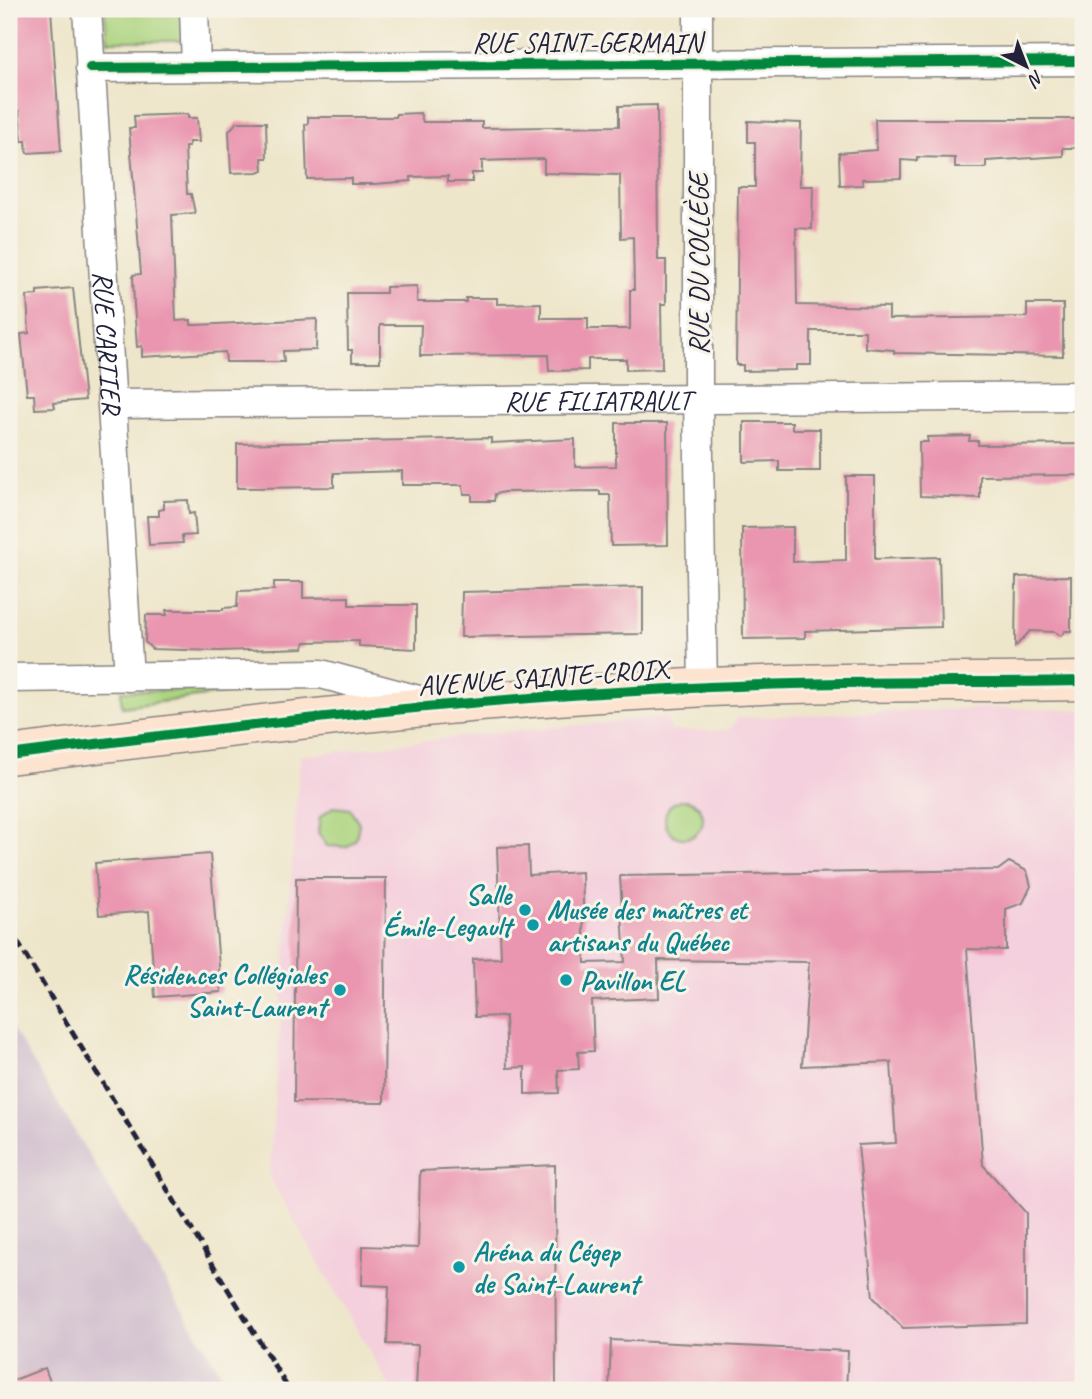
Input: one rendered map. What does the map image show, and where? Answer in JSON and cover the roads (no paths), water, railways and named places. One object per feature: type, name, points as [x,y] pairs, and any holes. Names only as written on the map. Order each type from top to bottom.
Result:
[{"type":"main road","name":"AVENUE SAINTE-CROIX","points":[[9,755],[296,719],[703,688],[1083,681]]},
{"type":"street","name":"RUE CARTIER","points":[[87,9],[129,677]]},
{"type":"street","points":[[194,9],[196,67]]},
{"type":"street","name":"RUE DU COLLÈGE","points":[[698,9],[698,398],[703,688]]},
{"type":"street","name":"RUE SAINT-GERMAIN","points":[[90,68],[1083,61]]},
{"type":"street","name":"RUE FILIATRAULT","points":[[113,404],[1083,396]]},
{"type":"street","name":"AVENUE SAINTE-CROIX","points":[[9,678],[327,674],[442,707]]},
{"type":"railway","points":[[9,928],[289,1390]]},
{"type":"place","name":"Salle Émile-Legault","points":[[525,910]]},
{"type":"place","name":"Musée des maîtres et artisans du Québec","points":[[533,925]]},
{"type":"place","name":"Pavillon EL","points":[[566,980]]},
{"type":"place","name":"Résidences Collégiales Saint-Laurent","points":[[340,990]]},
{"type":"place","name":"Aréna du Cégep de Saint-Laurent","points":[[459,1267]]}]
